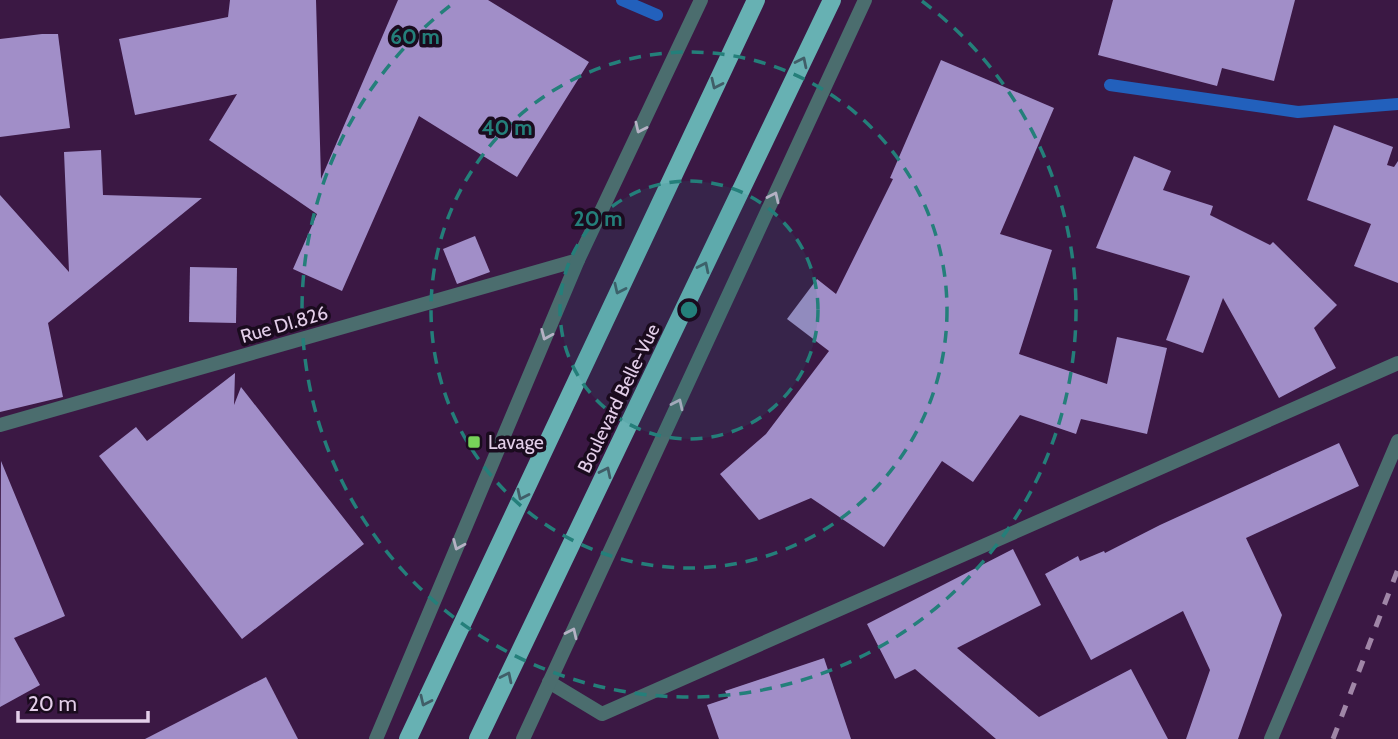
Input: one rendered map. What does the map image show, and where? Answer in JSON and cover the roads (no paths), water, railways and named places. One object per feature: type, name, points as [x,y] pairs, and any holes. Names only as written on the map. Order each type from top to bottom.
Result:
[{"type":"main road","points":[[408,739],[756,0]]},
{"type":"main road","name":"Boulevard Belle-Vue","points":[[478,739],[832,0]]},
{"type":"street","points":[[376,739],[578,260],[701,0]]},
{"type":"street","points":[[523,739],[865,0]]},
{"type":"street","name":"Rue DI.826","points":[[0,425],[578,260]]},
{"type":"street","points":[[549,682],[602,714],[1398,363]]},
{"type":"street","points":[[1271,739],[1398,442]]},
{"type":"waterway","points":[[622,0],[657,15]]},
{"type":"waterway","points":[[1110,85],[1298,112],[1398,104]]},
{"type":"railway","points":[[1333,739],[1398,569]]},
{"type":"place","name":"Lavage","points":[[474,442]]}]
